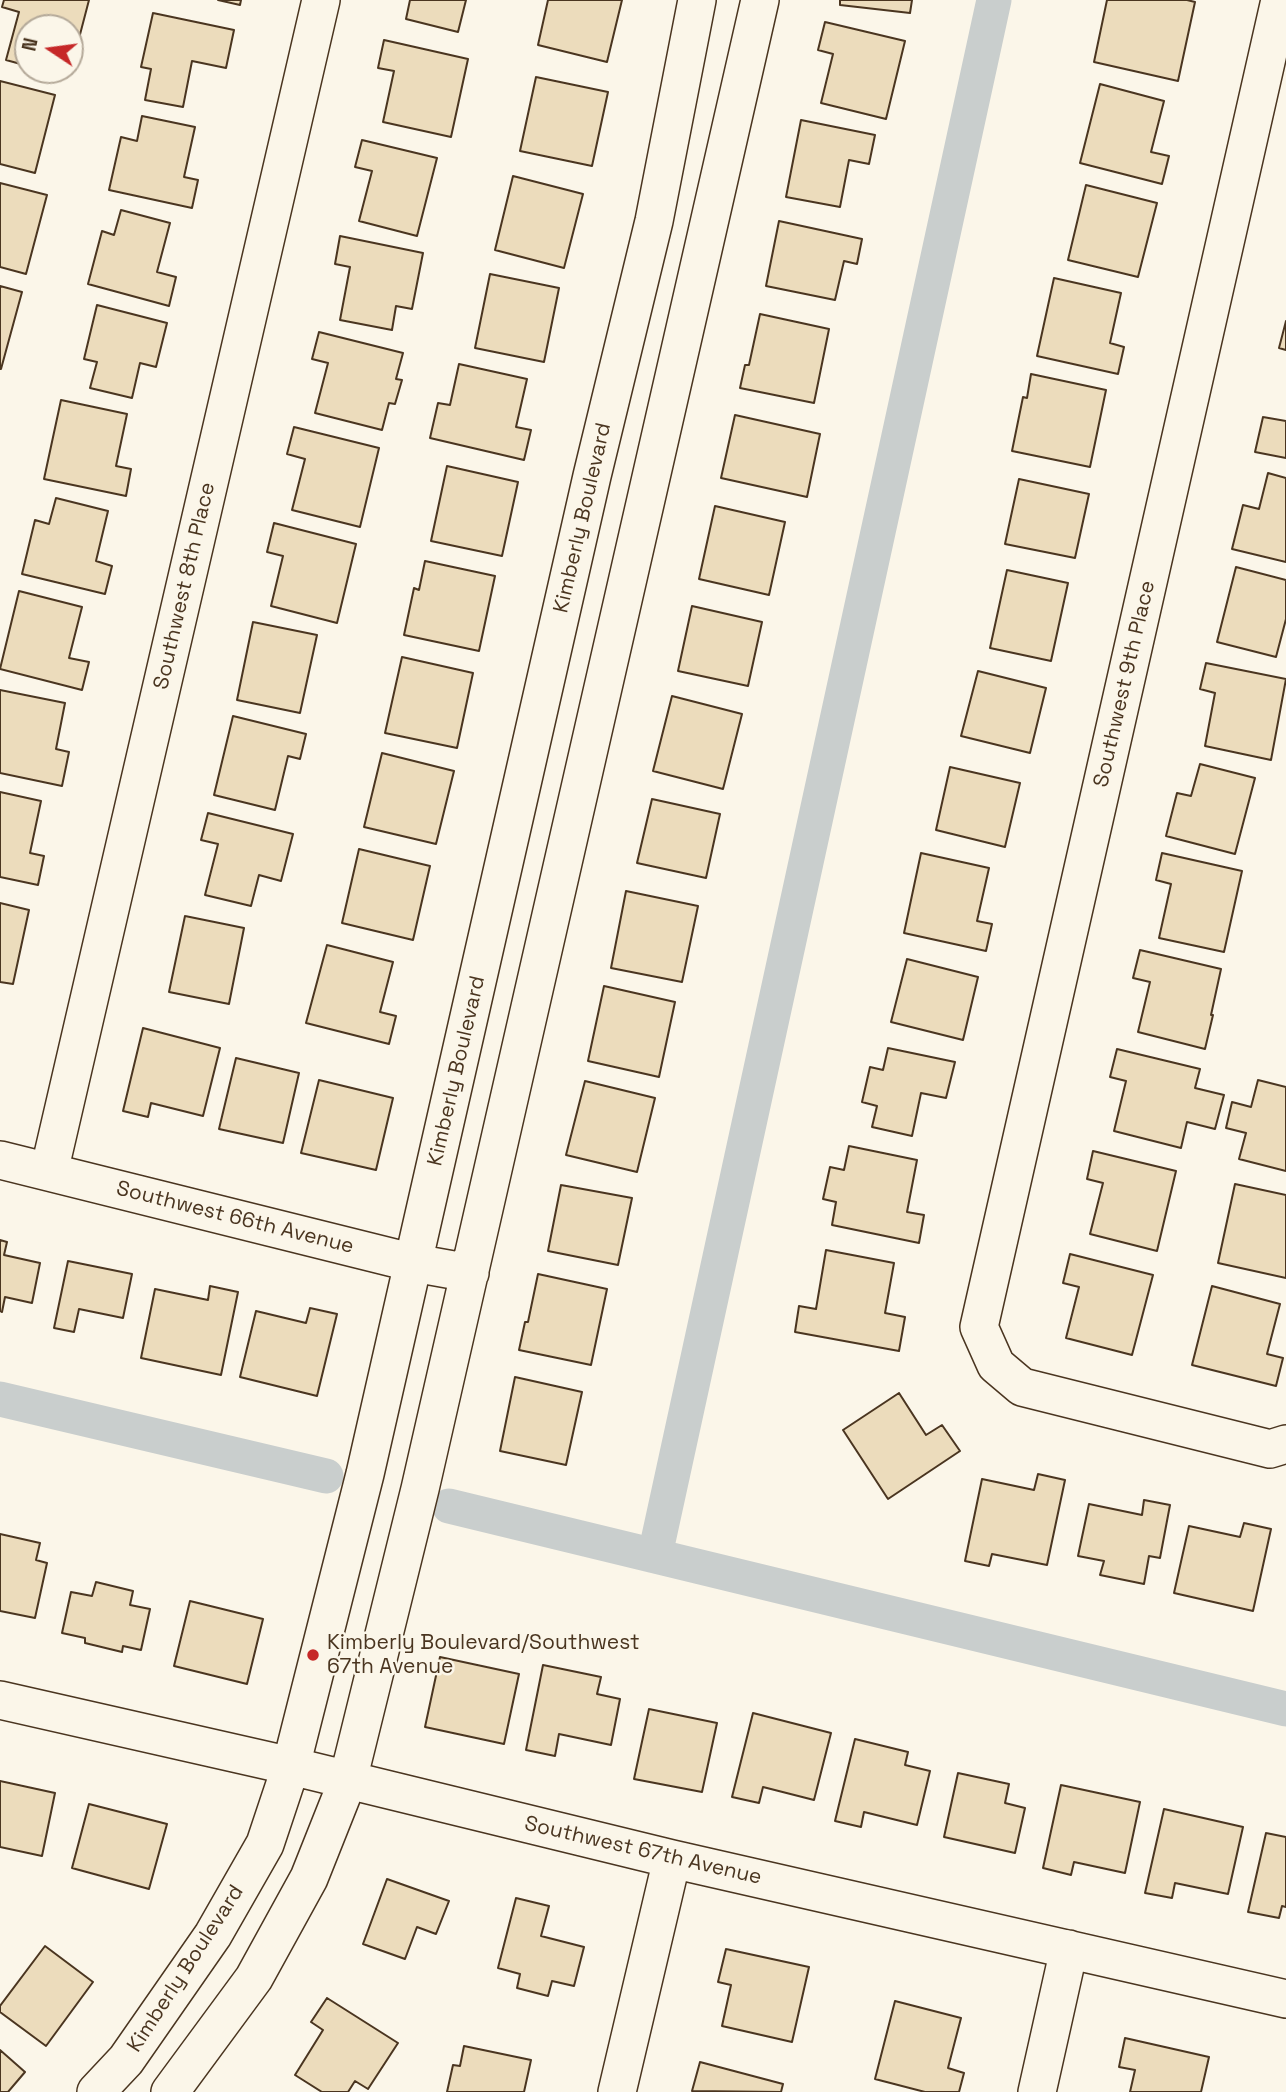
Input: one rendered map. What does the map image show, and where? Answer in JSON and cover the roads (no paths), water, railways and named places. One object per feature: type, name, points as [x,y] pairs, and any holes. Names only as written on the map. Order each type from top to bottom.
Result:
[{"type":"street","name":"Southwest 8th Place","points":[[49,1172],[321,0]]},
{"type":"street","name":"Kimberly Boulevard","points":[[96,2092],[126,2060],[213,1935],[265,1844],[291,1766],[365,1474],[592,476],[654,221],[697,0]]},
{"type":"street","points":[[170,2092],[254,1978],[309,1878],[348,1780],[470,1273],[760,0]]},
{"type":"street","name":"Southwest 9th Place","points":[[1280,0],[979,1327],[996,1365],[1021,1387],[1270,1449],[1286,1444]]},
{"type":"street","points":[[592,476],[648,489]]},
{"type":"street","name":"Southwest 66th Avenue","points":[[0,1160],[414,1263],[470,1273]]},
{"type":"street","name":"Southwest 67th Avenue","points":[[0,1700],[291,1766],[672,1859],[1286,1999]]},
{"type":"street","points":[[617,2092],[672,1859]]},
{"type":"street","points":[[1037,2092],[1069,1949]]},
{"type":"waterway","points":[[655,1555],[994,0]]},
{"type":"waterway","points":[[0,1399],[326,1476]]},
{"type":"waterway","points":[[449,1506],[1286,1709]]},
{"type":"place","name":"Kimberly Boulevard/Southwest 67th Avenue","points":[[313,1655]]}]
